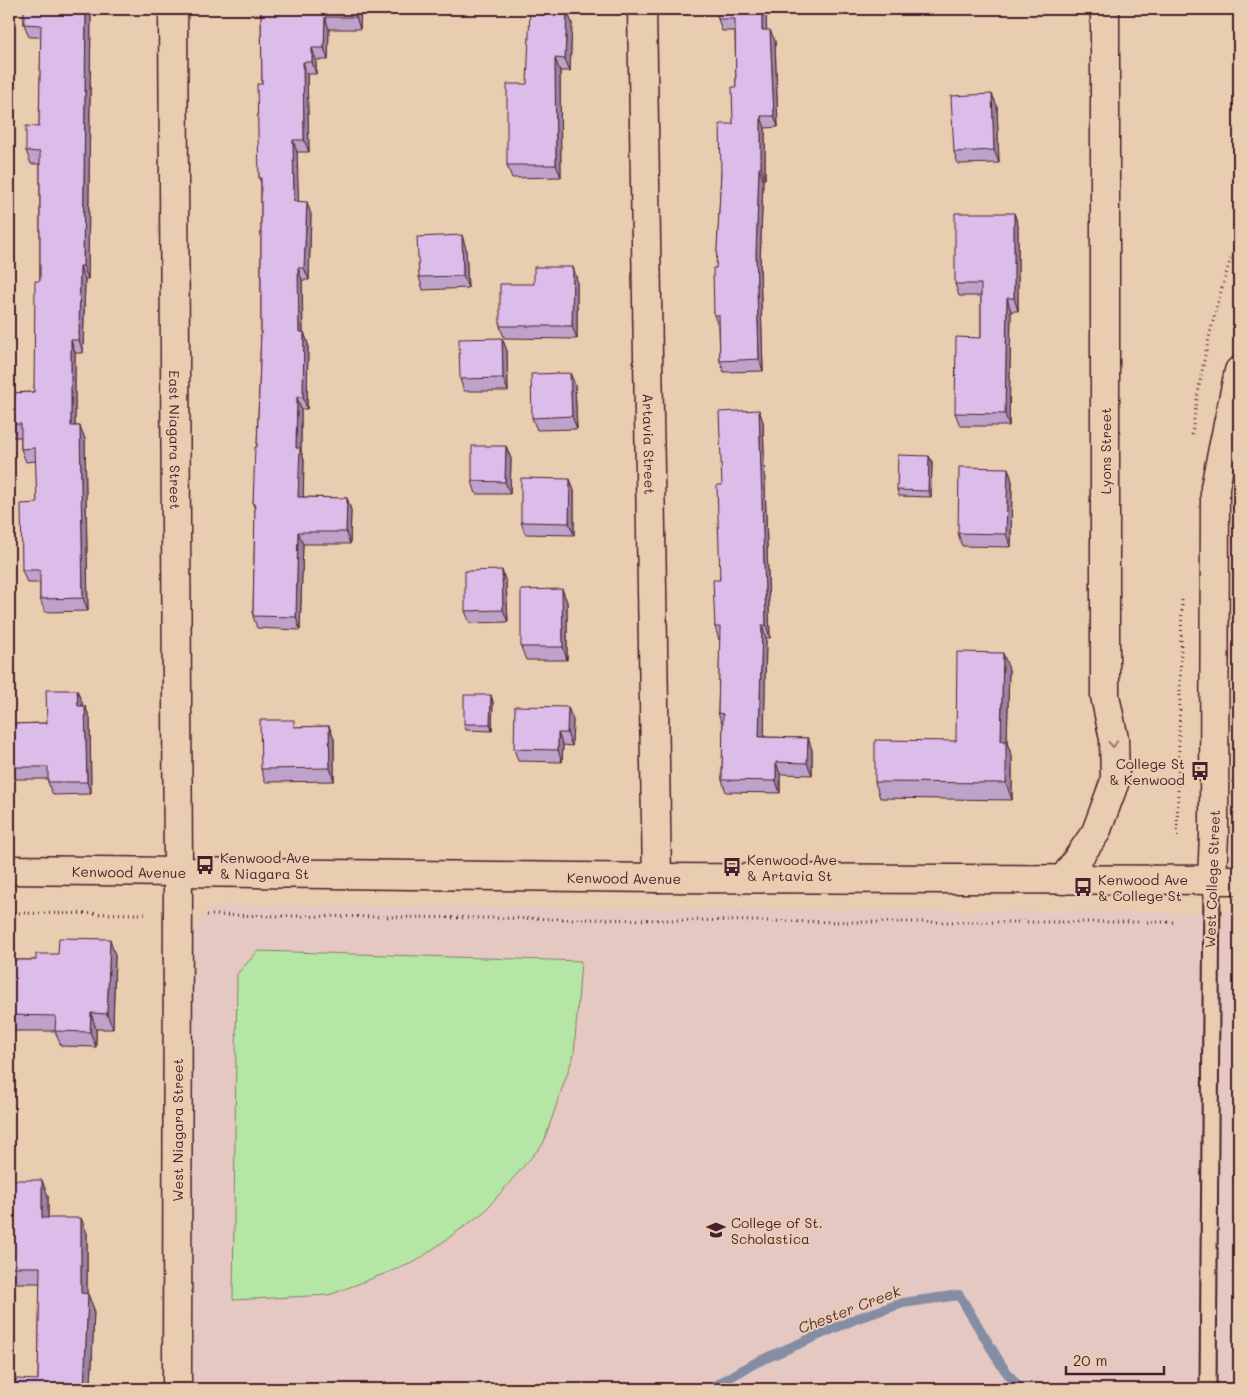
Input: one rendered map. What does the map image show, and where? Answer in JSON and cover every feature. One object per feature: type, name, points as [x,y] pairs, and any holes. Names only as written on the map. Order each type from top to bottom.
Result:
[{"type":"street","name":"East Niagara Street","points":[[174,9],[178,871]]},
{"type":"street","name":"Artavia Street","points":[[642,9],[657,878]]},
{"type":"street","name":"Lyons Street","points":[[1063,880],[1096,832],[1115,781],[1114,739],[1105,696],[1105,9]]},
{"type":"street","name":"West College Street","points":[[1212,880],[1214,835],[1215,487],[1239,371]]},
{"type":"street","name":"Kenwood Avenue","points":[[9,870],[657,878],[1239,880]]},
{"type":"street","name":"West Niagara Street","points":[[177,1389],[178,871]]},
{"type":"lane","name":"West College Street","points":[[1208,1389],[1212,880]]},
{"type":"path","points":[[9,913],[844,922],[1176,922]]},
{"type":"shaded area","name":"College of St. Scholastica","points":[[223,905],[1239,913],[1239,1389],[193,1389],[193,945],[197,926],[202,916],[211,908]]},
{"type":"green space","points":[[258,951],[581,961],[574,1054],[543,1144],[483,1213],[415,1262],[329,1295],[233,1300],[237,974]]},
{"type":"building","points":[[24,9],[86,9],[83,266],[80,266],[79,340],[71,340],[71,426],[80,426],[83,598],[40,599],[40,570],[22,570],[21,504],[37,503],[35,448],[21,449],[21,424],[9,424],[9,393],[34,392],[35,281],[40,281],[40,152],[26,151],[26,126],[39,127],[41,25],[24,24]]},
{"type":"building","points":[[261,9],[356,9],[356,17],[325,17],[324,48],[312,48],[312,62],[303,62],[304,140],[293,140],[294,201],[307,202],[304,268],[298,268],[299,332],[304,332],[303,397],[297,397],[296,448],[300,448],[298,497],[347,498],[346,532],[298,532],[296,617],[253,616],[255,504],[253,504],[261,331],[261,178],[259,178],[257,84],[262,84]]},
{"type":"building","points":[[717,9],[762,9],[762,30],[770,30],[774,116],[761,116],[761,168],[759,168],[756,254],[759,359],[720,361],[719,315],[714,315],[713,268],[716,268],[721,173],[720,124],[733,124],[732,87],[736,87],[735,19],[718,19]]},
{"type":"building","points":[[530,10],[567,11],[565,59],[555,58],[556,165],[507,165],[507,84],[527,84]]},
{"type":"building","points":[[992,94],[994,150],[954,152],[951,96]]},
{"type":"building","points":[[955,213],[1014,213],[1014,298],[1007,298],[1005,414],[955,413],[956,337],[981,338],[981,284],[955,284]]},
{"type":"building","points":[[462,235],[463,276],[419,277],[417,237]]},
{"type":"building","points":[[534,267],[573,267],[572,326],[500,326],[500,284],[534,284]]},
{"type":"building","points":[[502,338],[503,378],[460,379],[459,339]]},
{"type":"building","points":[[570,373],[572,416],[532,418],[531,374]]},
{"type":"building","points":[[759,410],[766,625],[762,625],[759,737],[808,738],[807,763],[776,762],[776,781],[722,780],[723,714],[718,713],[720,627],[715,627],[713,580],[720,580],[717,485],[722,485],[719,412]]},
{"type":"building","points":[[472,446],[506,446],[505,482],[472,481]]},
{"type":"building","points":[[898,455],[929,456],[928,491],[897,490]]},
{"type":"building","points":[[959,467],[1008,468],[1006,534],[958,533]]},
{"type":"building","points":[[521,478],[570,479],[569,523],[521,522]]},
{"type":"building","points":[[502,570],[503,610],[465,611],[465,571]]},
{"type":"building","points":[[562,589],[563,647],[521,647],[521,590]]},
{"type":"building","points":[[957,652],[1003,653],[1001,741],[1006,741],[1006,783],[875,782],[875,740],[956,741]]},
{"type":"building","points":[[46,690],[77,690],[78,706],[85,706],[87,782],[48,782],[48,767],[9,767],[9,724],[47,723]]},
{"type":"building","points":[[464,695],[491,695],[490,724],[464,724]]},
{"type":"building","points":[[515,706],[568,707],[567,733],[558,733],[558,750],[514,749]]},
{"type":"building","points":[[260,720],[294,720],[294,727],[329,726],[330,768],[261,769]]},
{"type":"building","points":[[59,938],[110,939],[107,1014],[91,1013],[90,1032],[55,1031],[56,1016],[9,1015],[9,960],[36,960],[36,954],[58,954]]},
{"type":"building","points":[[9,1180],[42,1180],[42,1218],[81,1218],[81,1293],[88,1294],[84,1389],[15,1389],[16,1379],[38,1380],[40,1267],[9,1267]]},
{"type":"waterway","name":"Chester Creek","points":[[709,1389],[757,1362],[858,1318],[903,1303],[959,1295],[1002,1366],[1020,1389]]},
{"type":"place","name":"College St & Kenwood","points":[[1200,771]]},
{"type":"place","name":"Kenwood Ave & Niagara St","points":[[205,865]]},
{"type":"place","name":"Kenwood Ave & Artavia St","points":[[732,867]]},
{"type":"place","name":"Kenwood Ave & College St","points":[[1083,887]]},
{"type":"place","name":"College of St. Scholastica","points":[[716,1230]]}]
